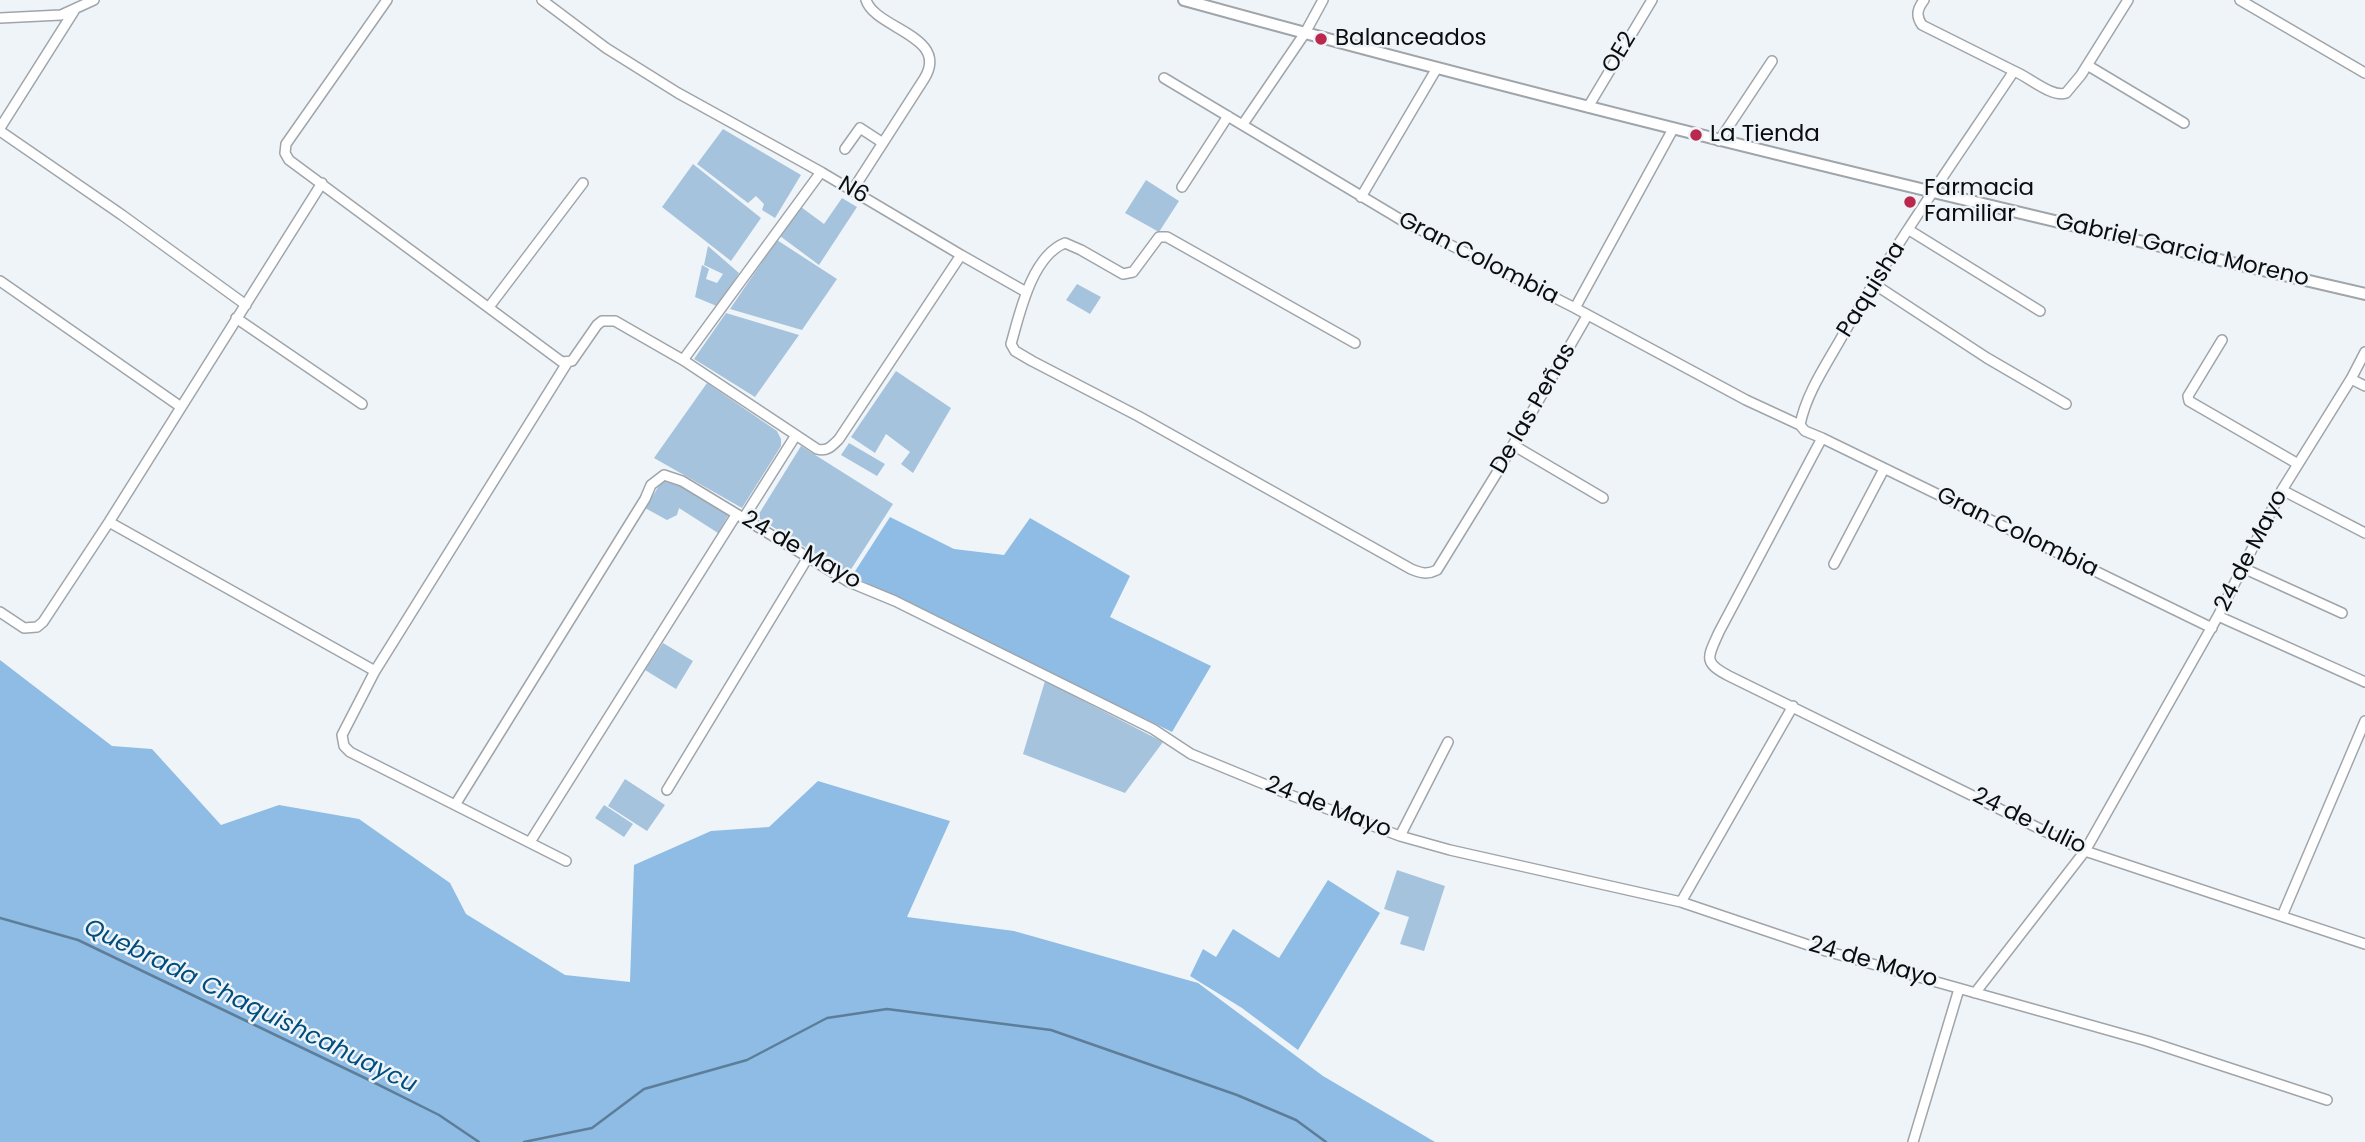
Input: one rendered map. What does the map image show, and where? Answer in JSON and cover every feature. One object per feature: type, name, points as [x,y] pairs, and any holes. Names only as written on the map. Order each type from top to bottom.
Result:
[{"type":"street","points":[[0,18],[61,15],[94,0]]},
{"type":"street","points":[[387,0],[286,144],[285,153],[289,160],[562,362],[567,363]]},
{"type":"street","name":"N6","points":[[542,0],[606,48],[678,93],[821,172],[1026,292]]},
{"type":"street","points":[[852,191],[928,73],[929,58],[917,40],[870,9],[866,0]]},
{"type":"street","name":"Gabriel Garcia Moreno","points":[[1184,0],[1719,141],[2365,294]]},
{"type":"street","points":[[1243,124],[1305,33],[1323,0]]},
{"type":"street","name":"OE2","points":[[1588,107],[1652,0]]},
{"type":"street","points":[[1924,0],[1918,10],[1922,25],[2058,95],[2070,90],[2128,0]]},
{"type":"street","points":[[2240,0],[2365,73]]},
{"type":"street","points":[[74,11],[0,130],[246,305]]},
{"type":"street","points":[[1719,141],[1772,61]]},
{"type":"street","points":[[2087,65],[2184,123]]},
{"type":"street","points":[[1361,197],[1437,68]]},
{"type":"street","name":"Paquisha","points":[[1800,425],[1802,414],[1822,372],[1874,284],[2014,71]]},
{"type":"street","name":"Gran Colombia","points":[[1164,78],[1403,221],[1575,308],[1746,400],[1800,425]]},
{"type":"street","points":[[1182,187],[1228,116]]},
{"type":"street","points":[[845,149],[860,128],[883,143]]},
{"type":"street","points":[[1575,308],[1673,129]]},
{"type":"street","points":[[683,360],[821,172]]},
{"type":"street","points":[[0,612],[24,628],[37,627],[43,622],[322,183]]},
{"type":"street","points":[[489,307],[583,183]]},
{"type":"street","points":[[1909,230],[2040,311]]},
{"type":"street","points":[[1026,292],[1041,264],[1057,247],[1066,243],[1123,274],[1133,272],[1154,241],[1159,237],[1167,237],[1355,343]]},
{"type":"street","points":[[565,861],[350,752],[344,746],[342,735],[375,671],[567,363],[577,355],[597,325],[609,320],[615,321],[683,360],[817,449],[824,450],[831,448],[839,439],[961,255]]},
{"type":"street","points":[[0,281],[180,407]]},
{"type":"street","points":[[1874,284],[1987,358],[2066,404]]},
{"type":"street","name":"De las Peñas","points":[[1026,292],[1011,344],[1015,351],[1422,574],[1437,570],[1587,316]]},
{"type":"street","points":[[236,318],[362,404]]},
{"type":"street","points":[[2222,340],[2188,396],[2189,401],[2298,464]]},
{"type":"street","name":"24 de Mayo","points":[[1975,993],[2085,851],[2212,628],[2282,490],[2365,352]]},
{"type":"street","points":[[2351,379],[2365,386]]},
{"type":"street","points":[[1800,425],[1805,431],[1822,438]]},
{"type":"street","points":[[530,842],[735,514],[796,435]]},
{"type":"street","name":"Gran Colombia","points":[[1822,438],[2212,628]]},
{"type":"street","name":"24 de Julio","points":[[1822,438],[1719,632],[1710,653],[1712,666],[2085,851],[2365,944]]},
{"type":"street","points":[[1513,445],[1603,498]]},
{"type":"street","points":[[1834,564],[1884,469]]},
{"type":"street","name":"24 de Mayo","points":[[455,805],[645,499],[651,485],[664,475],[676,478],[849,583],[895,601],[1153,729],[1191,754],[1293,796],[1400,836],[1450,850],[1681,902],[1826,951],[2147,1041],[2327,1100]]},
{"type":"street","points":[[2282,490],[2365,533]]},
{"type":"street","points":[[109,522],[375,671]]},
{"type":"street","points":[[667,790],[807,559]]},
{"type":"street","points":[[2243,568],[2342,613]]},
{"type":"street","points":[[2218,616],[2365,682]]},
{"type":"street","points":[[1681,902],[1793,706]]},
{"type":"street","points":[[2282,916],[2365,721]]},
{"type":"street","points":[[1400,836],[1448,742]]},
{"type":"street","points":[[1913,1142],[1959,989]]},
{"type":"shaded area","points":[[723,129],[801,175],[775,218],[762,210],[764,204],[756,196],[748,203],[697,164]]},
{"type":"shaded area","points":[[693,164],[761,218],[731,261],[662,207]]},
{"type":"shaded area","points":[[1146,180],[1179,201],[1159,232],[1125,213]]},
{"type":"shaded area","points":[[842,198],[857,207],[819,265],[780,236],[801,207],[824,224]]},
{"type":"shaded area","points":[[777,240],[837,279],[802,330],[730,309]]},
{"type":"shaded area","points":[[708,246],[739,273],[719,307],[695,297],[702,265],[709,269],[706,279],[717,283],[723,274],[704,265]]},
{"type":"shaded area","points":[[1077,284],[1101,297],[1090,314],[1066,300]]},
{"type":"shaded area","points":[[726,313],[799,335],[755,397],[694,359]]},
{"type":"shaded area","points":[[896,371],[951,408],[913,473],[901,464],[910,452],[886,434],[875,453],[851,437]]},
{"type":"shaded area","points":[[707,383],[777,431],[781,439],[781,446],[742,508],[654,458]]},
{"type":"shaded area","points":[[849,443],[885,464],[877,476],[841,455]]},
{"type":"shaded area","points":[[801,446],[893,504],[848,574],[757,517]]},
{"type":"shaded area","points":[[662,481],[682,486],[729,514],[718,533],[679,508],[677,515],[667,520],[645,508]]},
{"type":"shaded area","points":[[890,517],[954,549],[1004,555],[1030,518],[1130,576],[1110,617],[1211,666],[1172,732],[852,576]]},
{"type":"shaded area","points":[[663,643],[693,661],[676,689],[645,670]]},
{"type":"shaded area","points":[[0,660],[112,746],[152,749],[221,825],[279,805],[359,819],[450,883],[466,914],[565,975],[630,982],[634,865],[711,831],[769,827],[818,781],[950,821],[907,917],[1014,931],[1198,983],[1323,1076],[1435,1142],[0,1142]]},
{"type":"shaded area","points":[[1045,681],[1163,742],[1125,793],[1023,754]]},
{"type":"shaded area","points":[[625,779],[665,805],[647,831],[608,806]]},
{"type":"shaded area","points":[[604,805],[633,824],[624,837],[595,818]]},
{"type":"shaded area","points":[[1397,870],[1445,886],[1424,951],[1400,944],[1409,917],[1384,909]]},
{"type":"shaded area","points":[[1328,880],[1380,913],[1298,1050],[1242,1008],[1190,976],[1203,949],[1216,957],[1233,929],[1279,958]]},
{"type":"waterway","name":"Quebrada Chaquishcahuaycu","points":[[0,918],[78,940],[439,1115],[479,1142]]},
{"type":"waterway","points":[[524,1142],[592,1128],[644,1089],[747,1060],[827,1018],[887,1009],[1051,1030],[1237,1095],[1296,1120],[1326,1142]]},
{"type":"place","name":"Balanceados","points":[[1321,39]]},
{"type":"place","name":"La Tienda","points":[[1696,135]]},
{"type":"place","name":"Farmacia Familiar","points":[[1910,202]]}]
